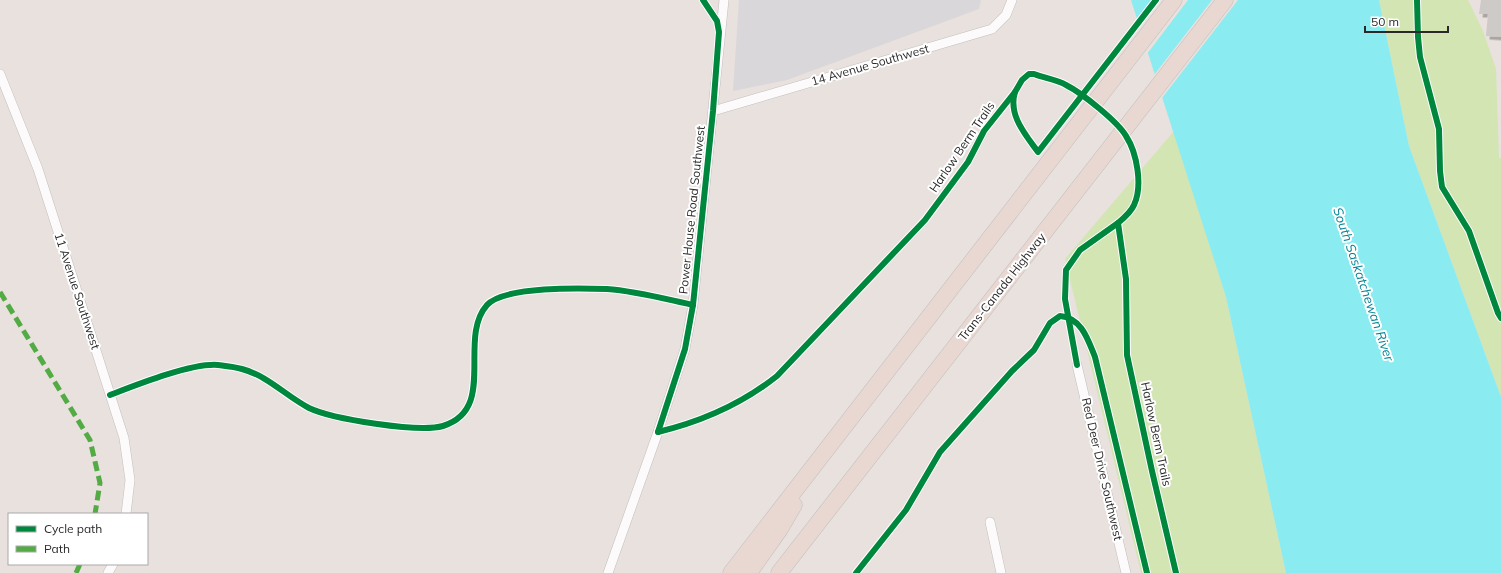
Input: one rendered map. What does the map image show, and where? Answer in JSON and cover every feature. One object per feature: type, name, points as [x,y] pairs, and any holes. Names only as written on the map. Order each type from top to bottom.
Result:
[{"type":"highway","points":[[731,573],[1174,0]]},
{"type":"highway","name":"Trans-Canada Highway","points":[[779,573],[1225,0]]},
{"type":"highway","points":[[749,573],[780,529],[821,457]]},
{"type":"street","name":"Power House Road Southwest","points":[[608,573],[658,432],[685,349],[693,305],[713,111],[719,32],[724,0]]},
{"type":"street","name":"14 Avenue Southwest","points":[[713,111],[992,29],[1006,15],[1012,0]]},
{"type":"street","name":"11 Avenue Southwest","points":[[0,74],[38,170],[124,438],[130,480],[126,513]]},
{"type":"street","name":"Red Deer Drive Southwest","points":[[1077,365],[1126,573]]},
{"type":"street","points":[[990,522],[1001,573]]},
{"type":"lane","points":[[703,0],[717,21],[719,32]]},
{"type":"shaded area","points":[[739,0],[981,0],[979,9],[787,80],[733,91]]},
{"type":"green space","points":[[1379,0],[1468,0],[1483,31],[1496,69],[1499,158],[1501,158],[1501,397],[1409,146]]},
{"type":"green space","points":[[1174,131],[1226,297],[1286,573],[1141,573],[1065,259]]},
{"type":"water","name":"South Saskatchewan River","points":[[1131,0],[1379,0],[1409,146],[1501,397],[1501,573],[1286,573],[1226,297]]},
{"type":"pier","points":[[1153,0],[1188,0],[1147,54],[1136,21]]},
{"type":"pier","points":[[1212,0],[1238,0],[1162,98],[1154,75]]},
{"type":"building","points":[[1481,0],[1501,0],[1501,37],[1486,36],[1488,14],[1479,14]]},
{"type":"marked path","points":[[0,292],[90,440],[100,483],[95,513]]},
{"type":"marked path","points":[[76,573],[80,565]]},
{"type":"cycle path","points":[[658,432],[685,349],[693,305],[713,111],[719,32],[717,21],[703,0]]},
{"type":"cycle path","points":[[1015,92],[1013,100],[1014,109],[1019,124],[1038,152],[1156,0]]},
{"type":"cycle path","points":[[1417,0],[1420,57],[1439,129],[1442,187],[1469,231],[1501,318]]},
{"type":"cycle path","name":"Harlow Berm Trails","points":[[658,432],[690,423],[735,403],[750,395],[777,376],[925,220],[968,162],[984,131],[1015,92],[1022,80],[1029,74],[1034,74],[1063,83],[1081,94],[1099,108],[1122,130],[1130,143],[1136,160],[1138,170],[1137,197],[1131,210],[1118,223],[1126,279],[1127,355],[1176,573]]},
{"type":"cycle path","points":[[1077,365],[1065,299],[1066,270],[1080,250],[1118,223]]},
{"type":"cycle path","points":[[110,395],[193,367],[218,365],[242,369],[260,376],[309,408],[320,412],[376,424],[431,428],[443,426],[459,417],[469,405],[473,389],[475,336],[479,319],[487,305],[496,299],[509,294],[526,291],[607,289],[693,305]]},
{"type":"cycle path","points":[[856,573],[906,510],[940,452],[1012,371],[1034,350],[1050,323],[1060,316],[1068,318],[1079,325],[1087,337],[1095,357],[1147,573]]}]
